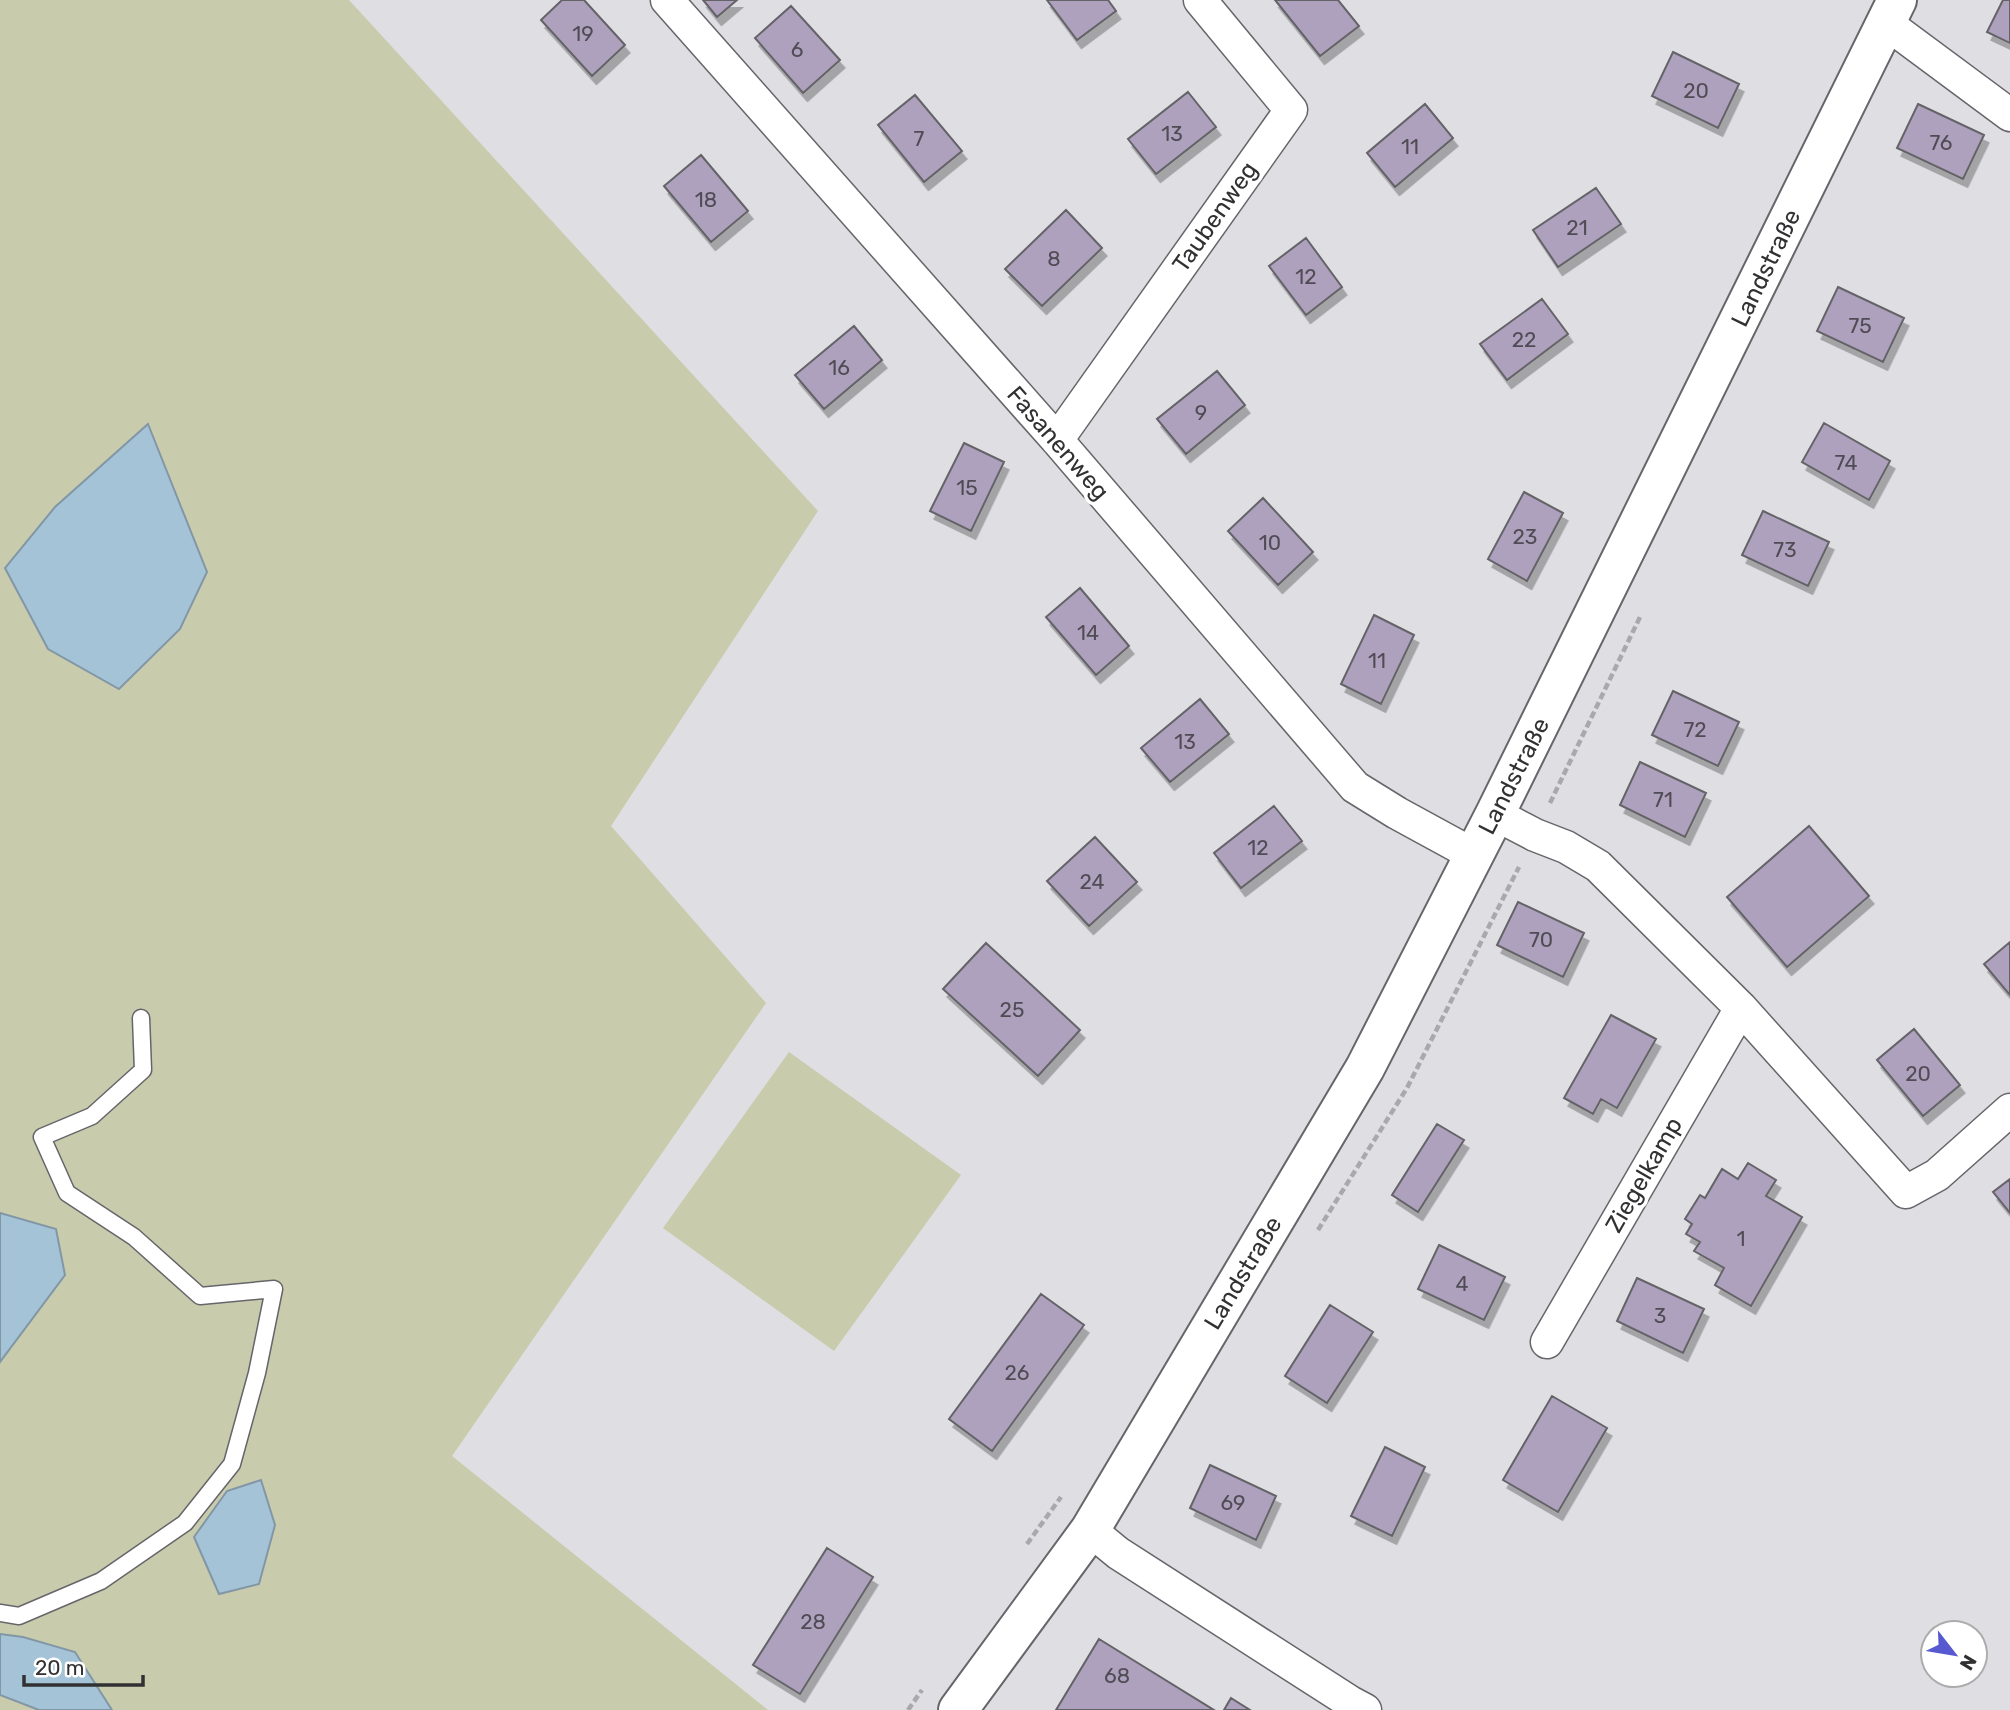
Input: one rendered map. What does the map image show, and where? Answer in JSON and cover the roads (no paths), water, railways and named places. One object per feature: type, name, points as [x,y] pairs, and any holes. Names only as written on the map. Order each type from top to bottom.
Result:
[{"type":"street","name":"Fasanenweg","points":[[667,0],[1056,440],[1355,787],[1474,855]]},
{"type":"street","name":"Taubenweg","points":[[1056,440],[1290,110],[1200,0]]},
{"type":"street","points":[[1892,11],[2010,115]]},
{"type":"street","name":"Landstraße","points":[[958,1710],[1090,1530],[1365,1068],[1495,814],[1892,11]]},
{"type":"street","points":[[1495,814],[1598,866],[1741,1008],[1906,1192],[1937,1175],[2010,1110]]},
{"type":"street","name":"Ziegelkamp","points":[[1548,1342],[1741,1008]]},
{"type":"street","points":[[1090,1530],[1118,1553],[1365,1710]]},
{"type":"lane","points":[[0,1613],[19,1616],[101,1581],[184,1522],[232,1464],[257,1373],[274,1289],[200,1296],[134,1237],[67,1193],[42,1137],[92,1116],[143,1070],[141,1018]]},
{"type":"water","points":[[148,424],[207,572],[180,629],[119,689],[48,649],[5,568],[55,507]]},
{"type":"water","points":[[0,1213],[56,1229],[65,1275],[0,1362]]},
{"type":"water","points":[[261,1480],[275,1525],[259,1584],[219,1594],[194,1537],[227,1491]]},
{"type":"water","points":[[0,1634],[23,1637],[75,1652],[112,1710],[39,1710],[0,1695]]}]
